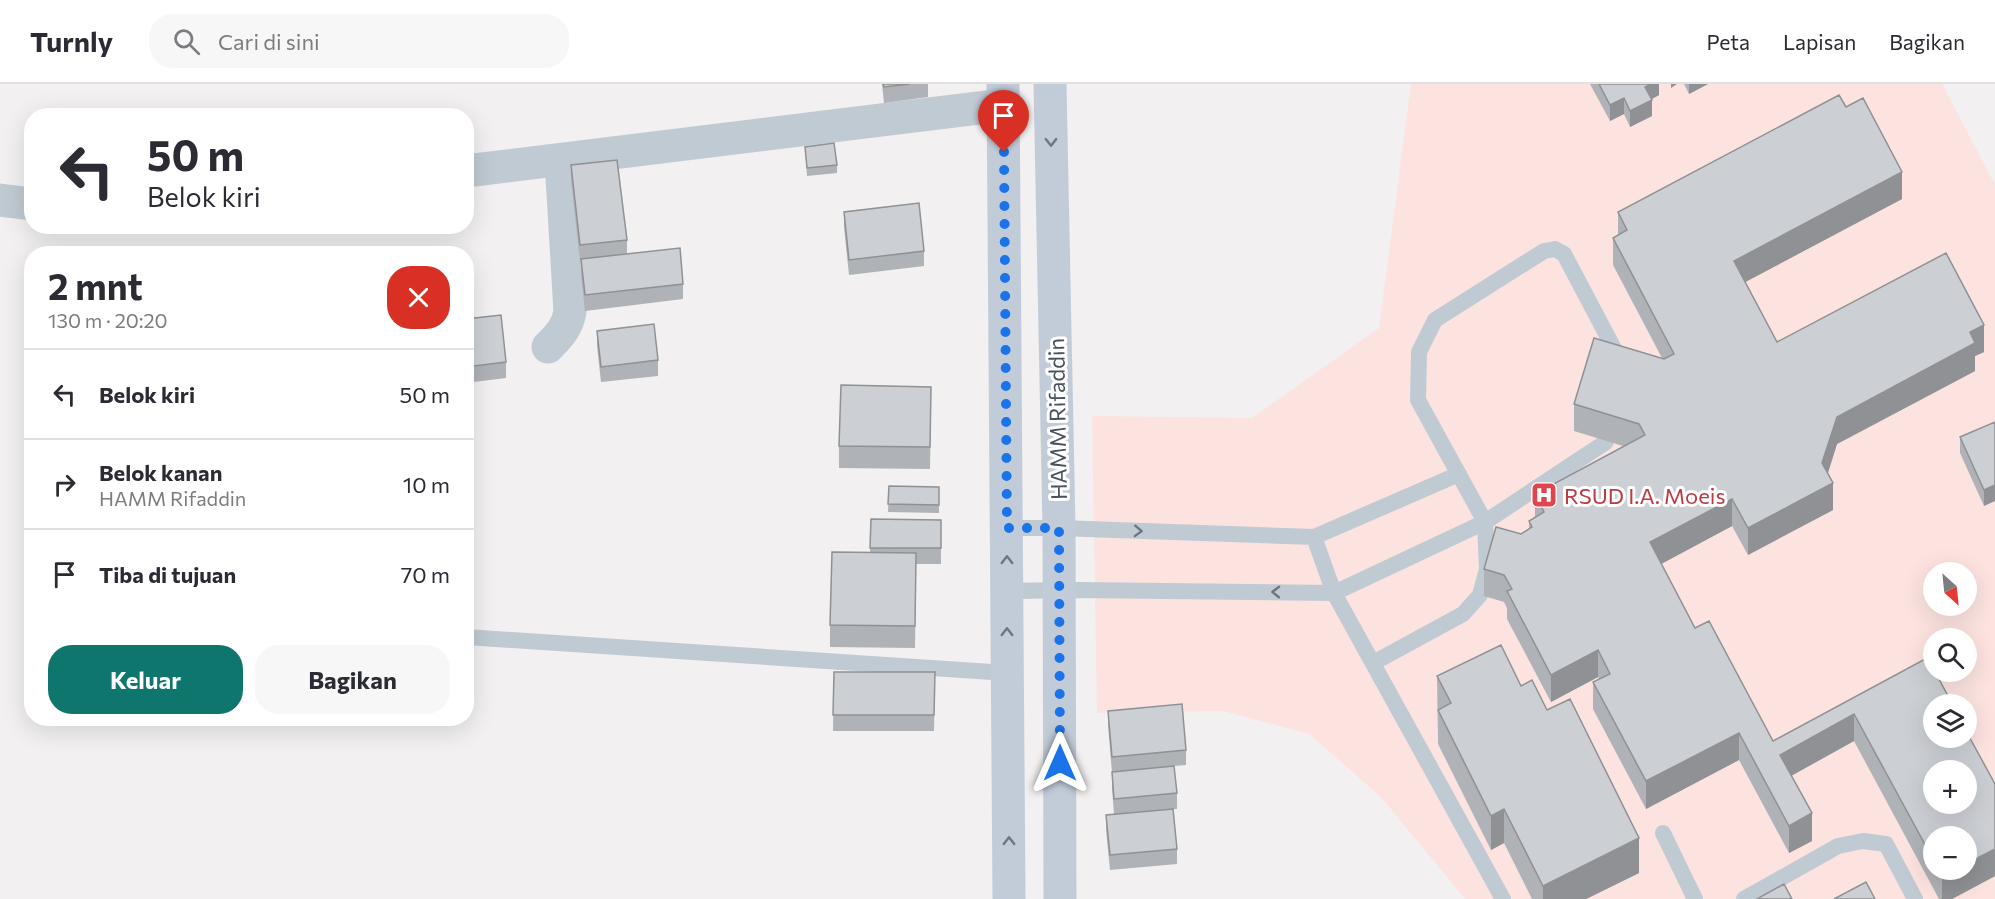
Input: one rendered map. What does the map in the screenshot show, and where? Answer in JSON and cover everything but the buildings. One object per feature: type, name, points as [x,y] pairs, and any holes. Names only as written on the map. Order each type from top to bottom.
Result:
[{"type":"main road","name":"HAMM Rifaddin","points":[[1050,84],[1059,528],[1060,899]]},
{"type":"main road","points":[[1003,95],[1009,899]]},
{"type":"street","points":[[474,170],[561,160],[1003,95]]},
{"type":"street","points":[[548,347],[564,331],[570,312],[561,160]]},
{"type":"street","points":[[0,200],[24,203]]},
{"type":"lane","points":[[1373,663],[1463,614],[1480,595],[1487,569],[1485,522],[1418,400],[1419,352],[1435,320],[1544,251],[1555,249],[1564,254],[1628,374]]},
{"type":"lane","points":[[1007,591],[1334,593],[1485,522],[1606,442]]},
{"type":"lane","points":[[1007,528],[1314,537],[1459,474]]},
{"type":"lane","points":[[1314,537],[1334,593],[1503,899]]},
{"type":"lane","points":[[474,638],[1007,673]]},
{"type":"lane","points":[[1663,833],[1695,899]]},
{"type":"lane","points":[[1744,899],[1838,846],[1863,841],[1886,844],[1915,899]]},
{"type":"shaded area","name":"RSUD I.A. Moeis","points":[[1411,84],[1942,84],[1995,185],[1995,899],[1465,899],[1381,797],[1309,734],[1223,711],[1097,713],[1092,416],[1252,418],[1379,328]]},
{"type":"place","name":"RSUD I.A. Moeis","points":[[1544,495]]},
{"type":"route","points":[[1004,152],[1007,528],[1059,528],[1060,763]]}]
